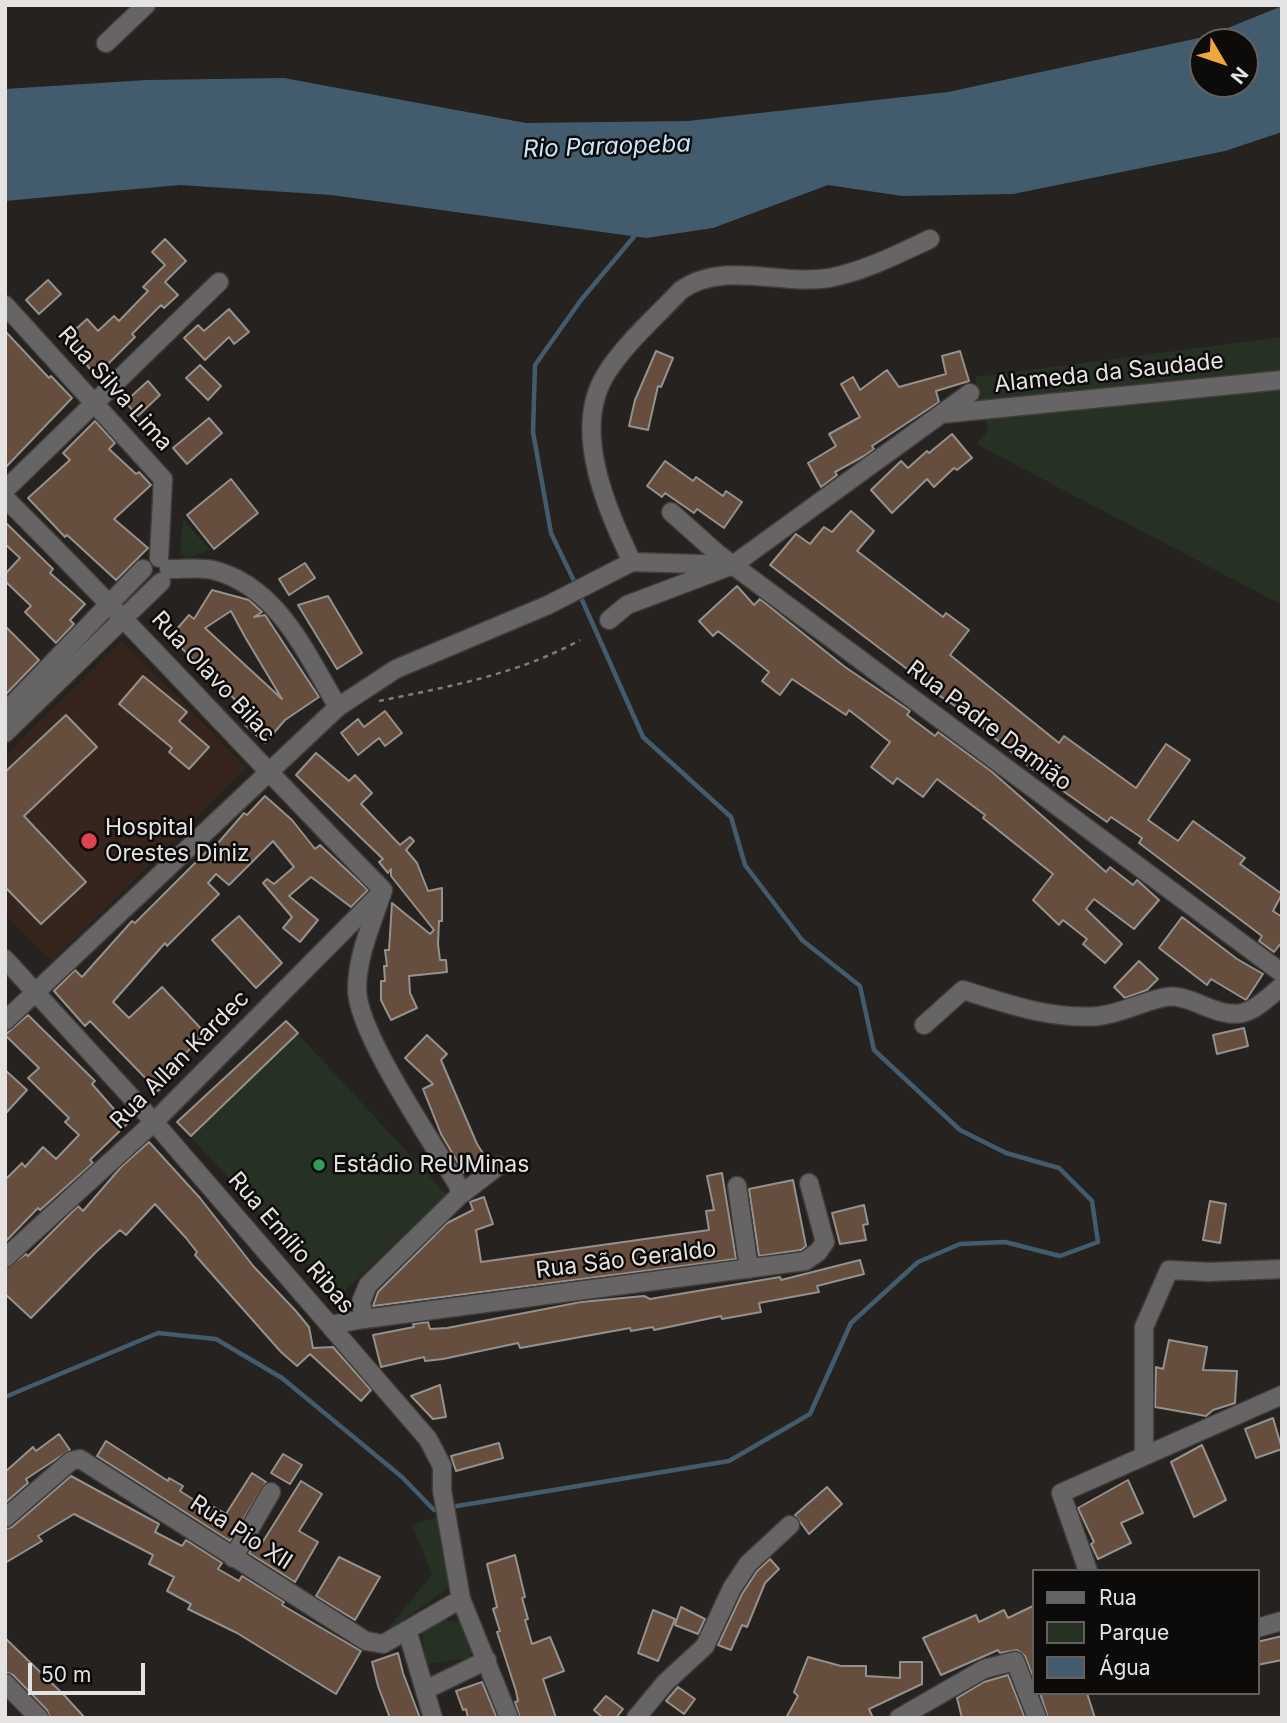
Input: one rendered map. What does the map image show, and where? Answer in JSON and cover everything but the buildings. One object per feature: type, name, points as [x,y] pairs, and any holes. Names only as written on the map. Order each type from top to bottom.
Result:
[{"type":"street","points":[[125,5],[135,5]]},
{"type":"street","points":[[106,44],[146,5]]},
{"type":"street","points":[[632,562],[614,523],[601,477],[592,411],[606,374],[681,290],[697,281],[725,276],[827,278],[854,272],[930,239]]},
{"type":"street","points":[[5,490],[92,402],[219,282]]},
{"type":"street","name":"Rua Silva Lima","points":[[5,305],[163,478],[163,570]]},
{"type":"street","name":"Alameda da Saudade","points":[[941,414],[1282,380]]},
{"type":"street","name":"Alameda da Saudade","points":[[609,620],[627,605],[733,565],[970,393]]},
{"type":"street","name":"Rua Olavo Bilac","points":[[5,498],[112,604],[268,774],[383,890]]},
{"type":"street","name":"Rua Padre Damião","points":[[671,512],[733,565],[1282,973]]},
{"type":"street","points":[[5,733],[12,712],[152,558],[163,570],[211,569],[250,585],[279,610],[338,708]]},
{"type":"street","points":[[5,1021],[338,708],[396,669],[548,605],[632,562],[733,565]]},
{"type":"street","points":[[12,712],[126,619],[163,570]]},
{"type":"street","points":[[383,890],[362,954],[357,989],[363,1024],[459,1187],[459,1196]]},
{"type":"street","name":"Rua Allan Kardec","points":[[5,1258],[154,1122],[383,890]]},
{"type":"street","name":"Rua Emílio Ribas","points":[[5,959],[37,990],[154,1122],[428,1439],[442,1466],[442,1490],[461,1598],[509,1718]]},
{"type":"street","points":[[924,1025],[963,990],[1020,1008],[1058,1014],[1098,1016],[1134,1008],[1167,996],[1185,998],[1213,1010],[1243,1015],[1282,986]]},
{"type":"street","points":[[364,1319],[361,1302],[368,1285],[459,1196],[498,1166]]},
{"type":"street","name":"Rua São Geraldo","points":[[330,1325],[805,1261],[818,1252],[825,1242],[809,1183]]},
{"type":"street","points":[[737,1186],[749,1269]]},
{"type":"street","points":[[1144,1454],[1144,1327],[1169,1270],[1209,1272],[1282,1269]]},
{"type":"street","points":[[1087,1569],[1061,1493],[1282,1395]]},
{"type":"street","name":"Rua Pio XII","points":[[5,1518],[71,1461],[80,1459],[366,1641],[383,1644],[461,1598]]},
{"type":"street","points":[[233,1558],[271,1492]]},
{"type":"street","points":[[636,1718],[665,1684],[705,1646],[732,1588],[748,1564],[790,1525]]},
{"type":"street","points":[[1259,1627],[1282,1621]]},
{"type":"street","points":[[407,1630],[433,1718]]},
{"type":"street","points":[[425,1690],[486,1660]]},
{"type":"street","points":[[899,1718],[984,1669],[1015,1661],[1037,1718]]},
{"type":"street","points":[[5,1683],[39,1718]]},
{"type":"path","points":[[367,703],[456,685],[524,666],[549,658],[580,640]]},
{"type":"shaded area","name":"Hospital Orestes Diniz","points":[[122,641],[247,768],[52,961],[5,914],[5,756]]},
{"type":"green space","points":[[1282,337],[1282,605],[976,444],[988,431],[975,377]]},
{"type":"green space","points":[[183,519],[210,550],[188,558],[180,554]]},
{"type":"green space","name":"Estádio ReUMinas","points":[[286,1021],[447,1195],[338,1297],[177,1122]]},
{"type":"green space","points":[[440,1516],[454,1584],[384,1634],[432,1574],[412,1525]]},
{"type":"green space","points":[[442,1620],[462,1622],[475,1649],[467,1659],[426,1664],[422,1632]]},
{"type":"water","name":"Rio Paraopeba","points":[[1282,6],[1282,132],[1225,151],[1013,194],[902,196],[828,185],[713,228],[646,238],[331,195],[180,185],[5,201],[5,89],[147,80],[284,78],[526,123],[688,121],[948,92],[1189,40],[1189,98],[1259,98],[1259,28],[1228,28]]},
{"type":"waterway","points":[[576,585],[551,533],[533,432],[535,365],[581,300],[637,233]]},
{"type":"waterway","points":[[451,1507],[729,1461],[810,1414],[851,1323],[918,1262],[960,1244],[1005,1242],[1060,1256],[1098,1242],[1092,1201],[1059,1168],[1006,1153],[960,1130],[874,1050],[860,986],[802,940],[745,865],[731,817],[643,737],[579,593]]},
{"type":"waterway","points":[[5,1397],[158,1333],[216,1339],[282,1378],[402,1477],[434,1510],[442,1508]]},
{"type":"place","name":"Hospital Orestes Diniz","points":[[89,841]]},
{"type":"place","name":"Estádio ReUMinas","points":[[319,1165]]}]
